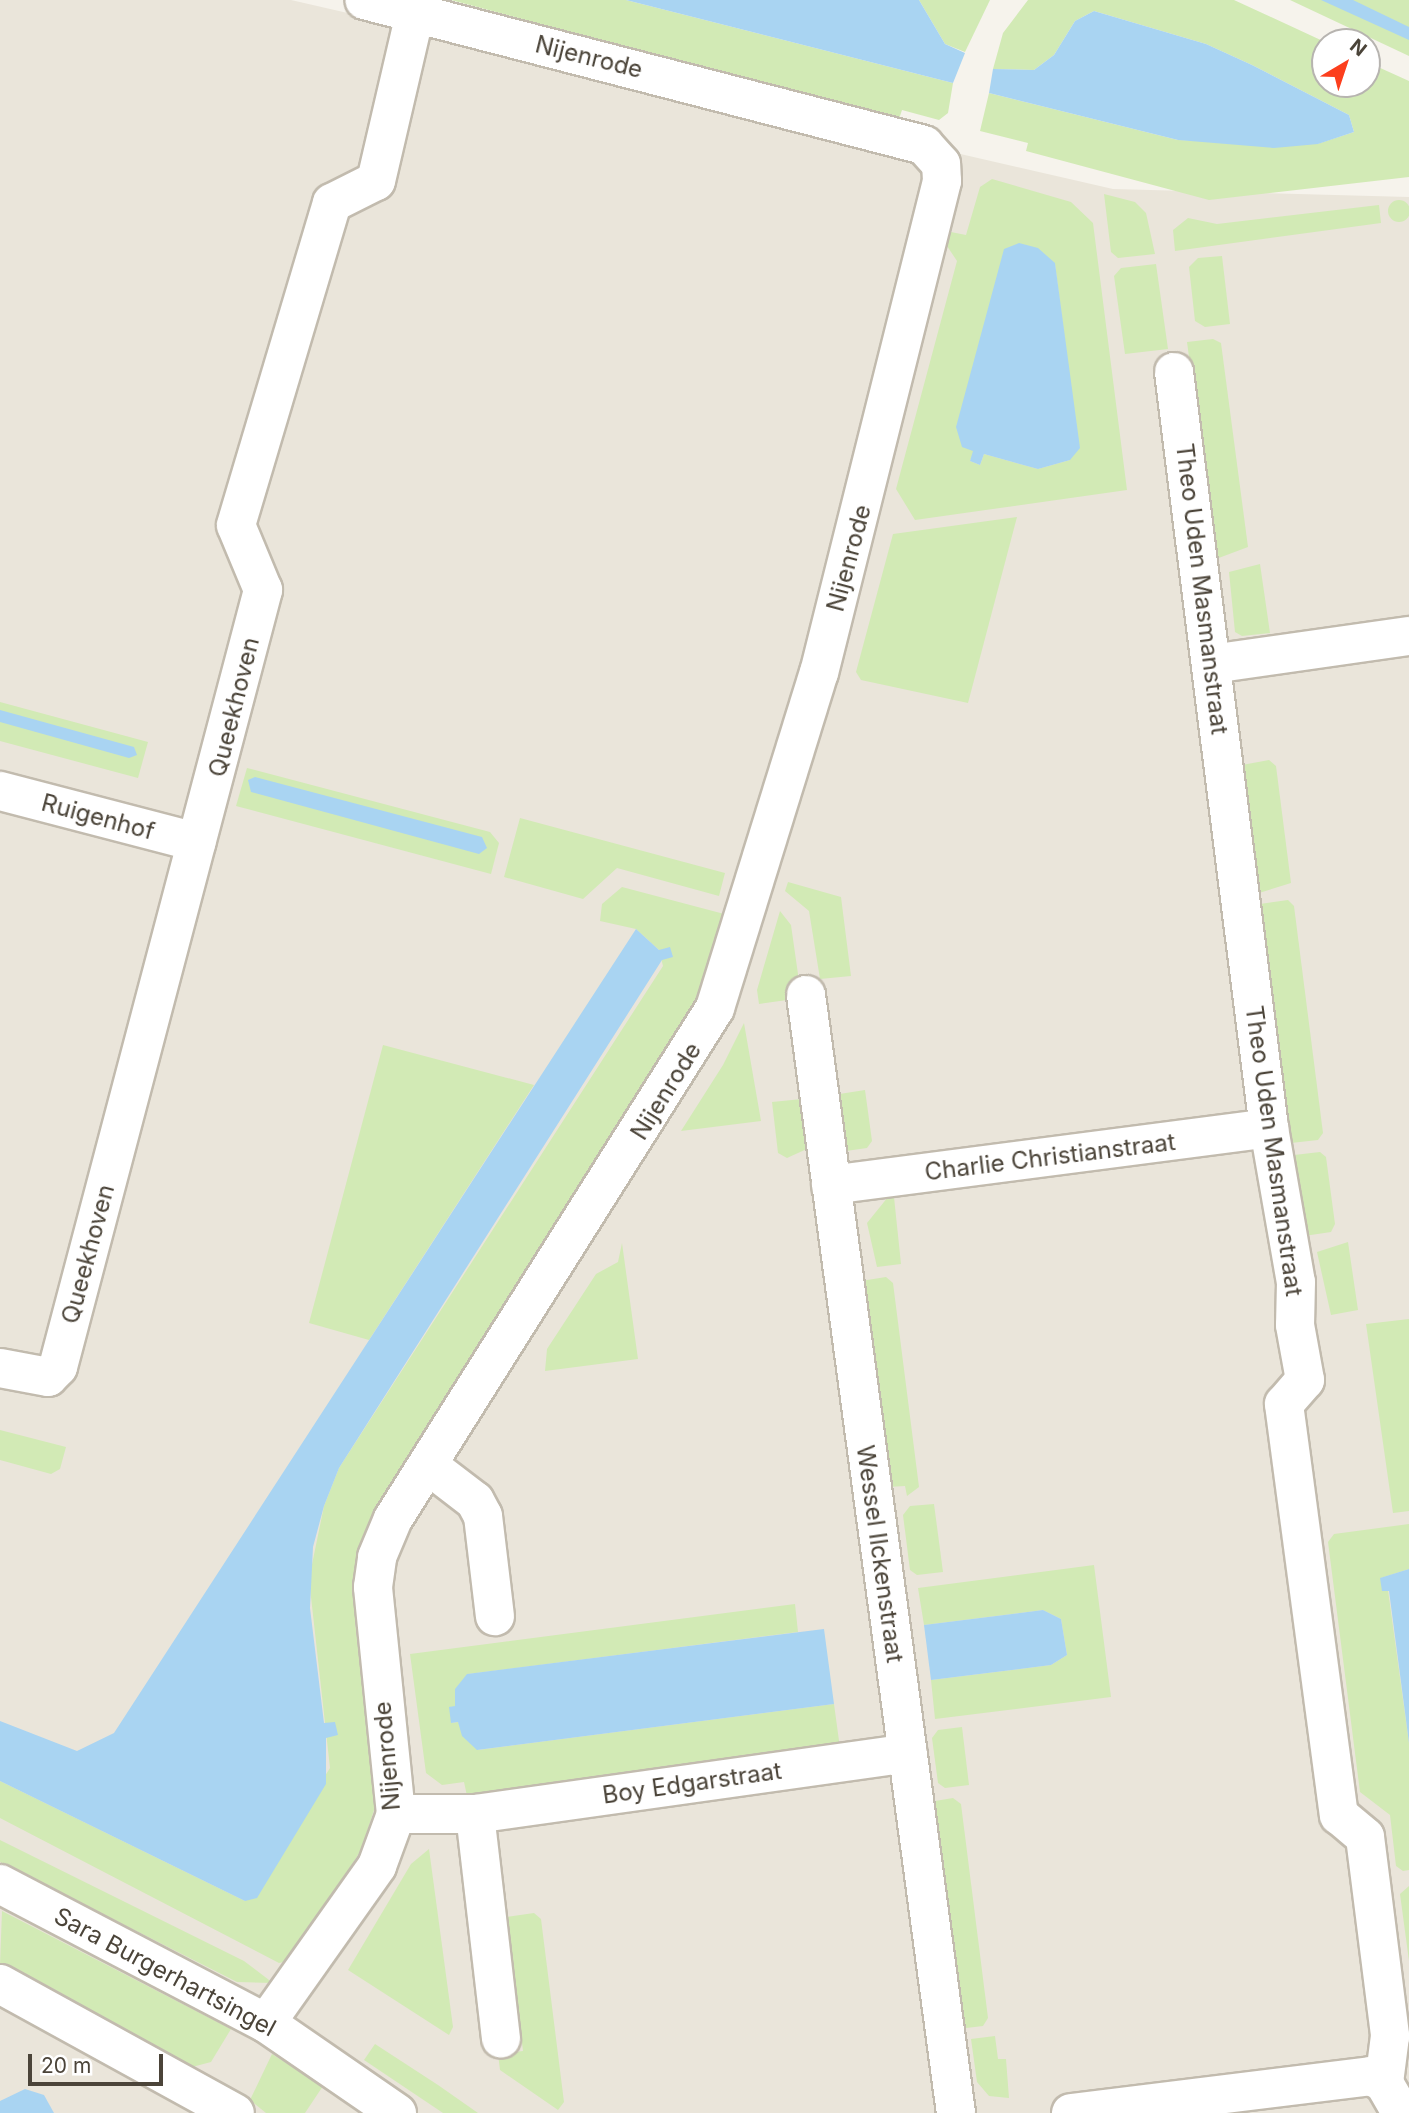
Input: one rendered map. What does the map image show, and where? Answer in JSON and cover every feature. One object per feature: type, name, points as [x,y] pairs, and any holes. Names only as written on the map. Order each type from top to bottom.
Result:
[{"type":"street","name":"Nijenrode","points":[[266,2023],[377,1866],[396,1814],[373,1587],[377,1557],[393,1519],[715,1008],[837,606],[942,181],[941,164],[925,145],[363,0]]},
{"type":"street","name":"Queekhoven","points":[[0,1368],[48,1377],[58,1367],[262,590],[236,525],[332,203],[376,181],[415,13]]},
{"type":"street","name":"Theo Uden Masmanstraat","points":[[1174,372],[1269,1128],[1296,1282],[1295,1325],[1305,1380],[1284,1404],[1339,1815],[1365,1837],[1390,2036],[1392,2098]]},
{"type":"street","points":[[1212,664],[1409,636]]},
{"type":"street","name":"Ruigenhof","points":[[0,791],[196,842]]},
{"type":"street","name":"Wessel Ilckenstraat","points":[[806,995],[956,2113]]},
{"type":"street","name":"Charlie Christianstraat","points":[[831,1185],[1269,1128]]},
{"type":"street","points":[[428,1465],[475,1501],[483,1516],[495,1616]]},
{"type":"street","name":"Boy Edgarstraat","points":[[396,1814],[475,1814],[908,1753]]},
{"type":"street","points":[[475,1814],[501,2038]]},
{"type":"street","name":"Sara Burgerhartsingel","points":[[0,1884],[266,2023],[397,2113]]},
{"type":"street","points":[[0,1984],[235,2113]]},
{"type":"street","points":[[1071,2113],[1371,2076],[1392,2098]]},
{"type":"shaded area","points":[[0,0],[291,0],[1113,189],[1409,197],[1409,2113],[0,2113]]},
{"type":"green space","points":[[451,0],[626,0],[953,83],[948,113],[939,120],[902,110],[899,119]]},
{"type":"green space","points":[[919,0],[990,0],[965,52],[945,44]]},
{"type":"green space","points":[[1028,0],[1234,0],[1311,36],[1311,95],[1206,44],[1094,11],[1075,21],[1054,55],[1034,70],[993,69],[1003,33]]},
{"type":"green space","points":[[1290,0],[1409,0],[1409,56],[1381,43],[1381,28],[1350,28]]},
{"type":"green space","points":[[1381,68],[1409,81],[1409,177],[1209,200],[1026,151],[1028,143],[980,131],[989,93],[1178,140],[1317,144],[1354,132],[1349,115],[1316,98],[1381,98]]},
{"type":"green space","points":[[992,179],[1071,202],[1093,223],[1127,490],[915,520],[896,489],[957,261],[947,246],[951,232],[966,235],[980,187]],"holes":[[[1055,264],[1074,413],[1070,460],[1038,469],[984,454],[980,465],[970,461]]]},
{"type":"green space","points":[[1104,194],[1135,202],[1146,213],[1155,254],[1118,258],[1111,252]]},
{"type":"green space","points":[[1399,200],[1407,203],[1410,211],[1407,219],[1399,222],[1391,219],[1388,211],[1391,203]]},
{"type":"green space","points":[[1379,205],[1381,223],[1175,251],[1173,230],[1188,218],[1217,224]]},
{"type":"green space","points":[[1222,256],[1230,324],[1205,327],[1195,321],[1189,267],[1198,258]]},
{"type":"green space","points":[[1156,264],[1168,349],[1125,354],[1114,276],[1121,268]]},
{"type":"green space","points":[[1213,339],[1221,343],[1248,547],[1216,559],[1187,342]]},
{"type":"green space","points":[[1017,517],[968,703],[861,680],[856,672],[893,534]]},
{"type":"green space","points":[[1260,564],[1270,633],[1242,636],[1235,632],[1229,572]]},
{"type":"green space","points":[[0,702],[148,742],[138,778],[0,741]]},
{"type":"green space","points":[[1269,760],[1276,766],[1291,883],[1259,893],[1242,765]]},
{"type":"green space","points":[[247,768],[490,832],[499,843],[491,874],[236,806]]},
{"type":"green space","points":[[520,818],[725,873],[719,896],[617,868],[583,899],[504,877]]},
{"type":"green space","points":[[788,882],[841,897],[851,976],[820,979],[809,911],[785,891]]},
{"type":"green space","points":[[622,887],[728,915],[699,997],[661,1069],[387,1488],[365,1537],[355,1621],[376,1804],[361,1850],[294,1960],[279,1963],[0,1818],[0,1781],[245,1901],[330,1768],[309,1579],[324,1506],[339,1468],[663,966],[659,950],[636,929],[600,921],[602,904]]},
{"type":"green space","points":[[1288,900],[1294,906],[1323,1133],[1318,1140],[1291,1143],[1260,904]]},
{"type":"green space","points":[[780,911],[791,925],[799,981],[787,984],[787,1000],[759,1004],[757,990]]},
{"type":"green space","points":[[744,1023],[761,1121],[681,1131],[723,1065]]},
{"type":"green space","points":[[383,1045],[534,1085],[369,1340],[309,1323]]},
{"type":"green space","points":[[865,1090],[872,1141],[867,1148],[846,1151],[833,1095]]},
{"type":"green space","points":[[802,1099],[809,1148],[787,1158],[778,1153],[772,1102]]},
{"type":"green space","points":[[1320,1152],[1326,1157],[1335,1224],[1331,1232],[1304,1236],[1294,1155]]},
{"type":"green space","points":[[888,1197],[894,1197],[901,1264],[877,1267],[867,1223]]},
{"type":"green space","points":[[1348,1242],[1358,1310],[1331,1315],[1317,1252]]},
{"type":"green space","points":[[622,1243],[638,1359],[545,1371],[547,1349],[596,1274],[618,1262]]},
{"type":"green space","points":[[886,1277],[893,1283],[919,1487],[907,1496],[905,1486],[888,1487],[861,1281]]},
{"type":"green space","points":[[1409,1319],[1409,1511],[1393,1513],[1366,1324]]},
{"type":"green space","points":[[0,1430],[66,1447],[60,1469],[51,1474],[0,1460]]},
{"type":"green space","points":[[934,1504],[943,1572],[917,1575],[910,1570],[903,1515],[910,1506]]},
{"type":"green space","points":[[1409,1524],[1409,1569],[1381,1578],[1388,1590],[1409,1743],[1409,1870],[1403,1871],[1396,1866],[1390,1815],[1360,1792],[1328,1542],[1334,1534]]},
{"type":"green space","points":[[1094,1565],[1111,1697],[935,1719],[931,1680],[1051,1665],[1067,1655],[1061,1619],[1043,1610],[924,1625],[918,1588]]},
{"type":"green space","points":[[795,1604],[798,1632],[468,1674],[451,1723],[458,1722],[478,1750],[834,1704],[840,1748],[467,1796],[464,1782],[442,1785],[426,1773],[410,1654]]},
{"type":"green space","points":[[962,1727],[969,1785],[945,1788],[938,1783],[932,1738],[938,1730]]},
{"type":"green space","points":[[953,1798],[961,1804],[988,2018],[983,2026],[958,2029],[929,1802]]},
{"type":"green space","points":[[0,1840],[244,1961],[273,1983],[237,1982],[0,1862]]},
{"type":"green space","points":[[429,1849],[453,2027],[449,2035],[348,1970],[411,1864]]},
{"type":"green space","points":[[1409,1886],[1409,1961],[1400,1894]]},
{"type":"green space","points":[[2,1911],[231,2029],[211,2062],[192,2067],[0,1965]]},
{"type":"green space","points":[[534,1913],[541,1919],[564,2102],[558,2110],[500,2070],[498,2054],[523,2051],[506,1917]]},
{"type":"green space","points":[[995,2036],[998,2059],[1006,2059],[1009,2098],[989,2096],[977,2082],[971,2039]]},
{"type":"green space","points":[[375,2044],[478,2113],[443,2113],[364,2060]]},
{"type":"green space","points":[[272,2054],[323,2086],[305,2113],[266,2113],[250,2100]]},
{"type":"water","points":[[626,0],[919,0],[945,44],[965,53],[953,83]]},
{"type":"water","points":[[1321,0],[1353,0],[1409,27],[1409,40]]},
{"type":"water","points":[[1094,11],[1206,44],[1349,115],[1354,132],[1318,144],[1274,148],[1178,140],[989,93],[993,69],[1034,70],[1054,55],[1075,21]]},
{"type":"water","points":[[1019,243],[1038,248],[1055,263],[1080,448],[1070,460],[1038,469],[984,454],[980,465],[970,461],[973,451],[962,447],[956,427],[1004,249]]},
{"type":"water","points":[[0,710],[134,747],[137,755],[129,758],[0,722]]},
{"type":"water","points":[[255,777],[482,837],[487,848],[479,854],[251,792],[248,780]]},
{"type":"water","points":[[636,929],[659,950],[670,947],[673,957],[662,960],[339,1468],[324,1506],[313,1547],[310,1608],[324,1723],[335,1722],[338,1735],[326,1738],[326,1784],[257,1898],[245,1901],[0,1781],[0,1721],[77,1751],[114,1733]]},
{"type":"water","points":[[1409,1569],[1409,1743],[1389,1591],[1382,1591],[1380,1578]]},
{"type":"water","points":[[1043,1610],[1061,1619],[1067,1655],[1051,1665],[931,1680],[924,1625]]},
{"type":"water","points":[[824,1629],[834,1704],[477,1750],[462,1736],[458,1722],[451,1723],[449,1707],[455,1706],[455,1689],[467,1674]]},
{"type":"water","points":[[25,2089],[44,2095],[54,2113],[0,2113],[0,2101]]}]
